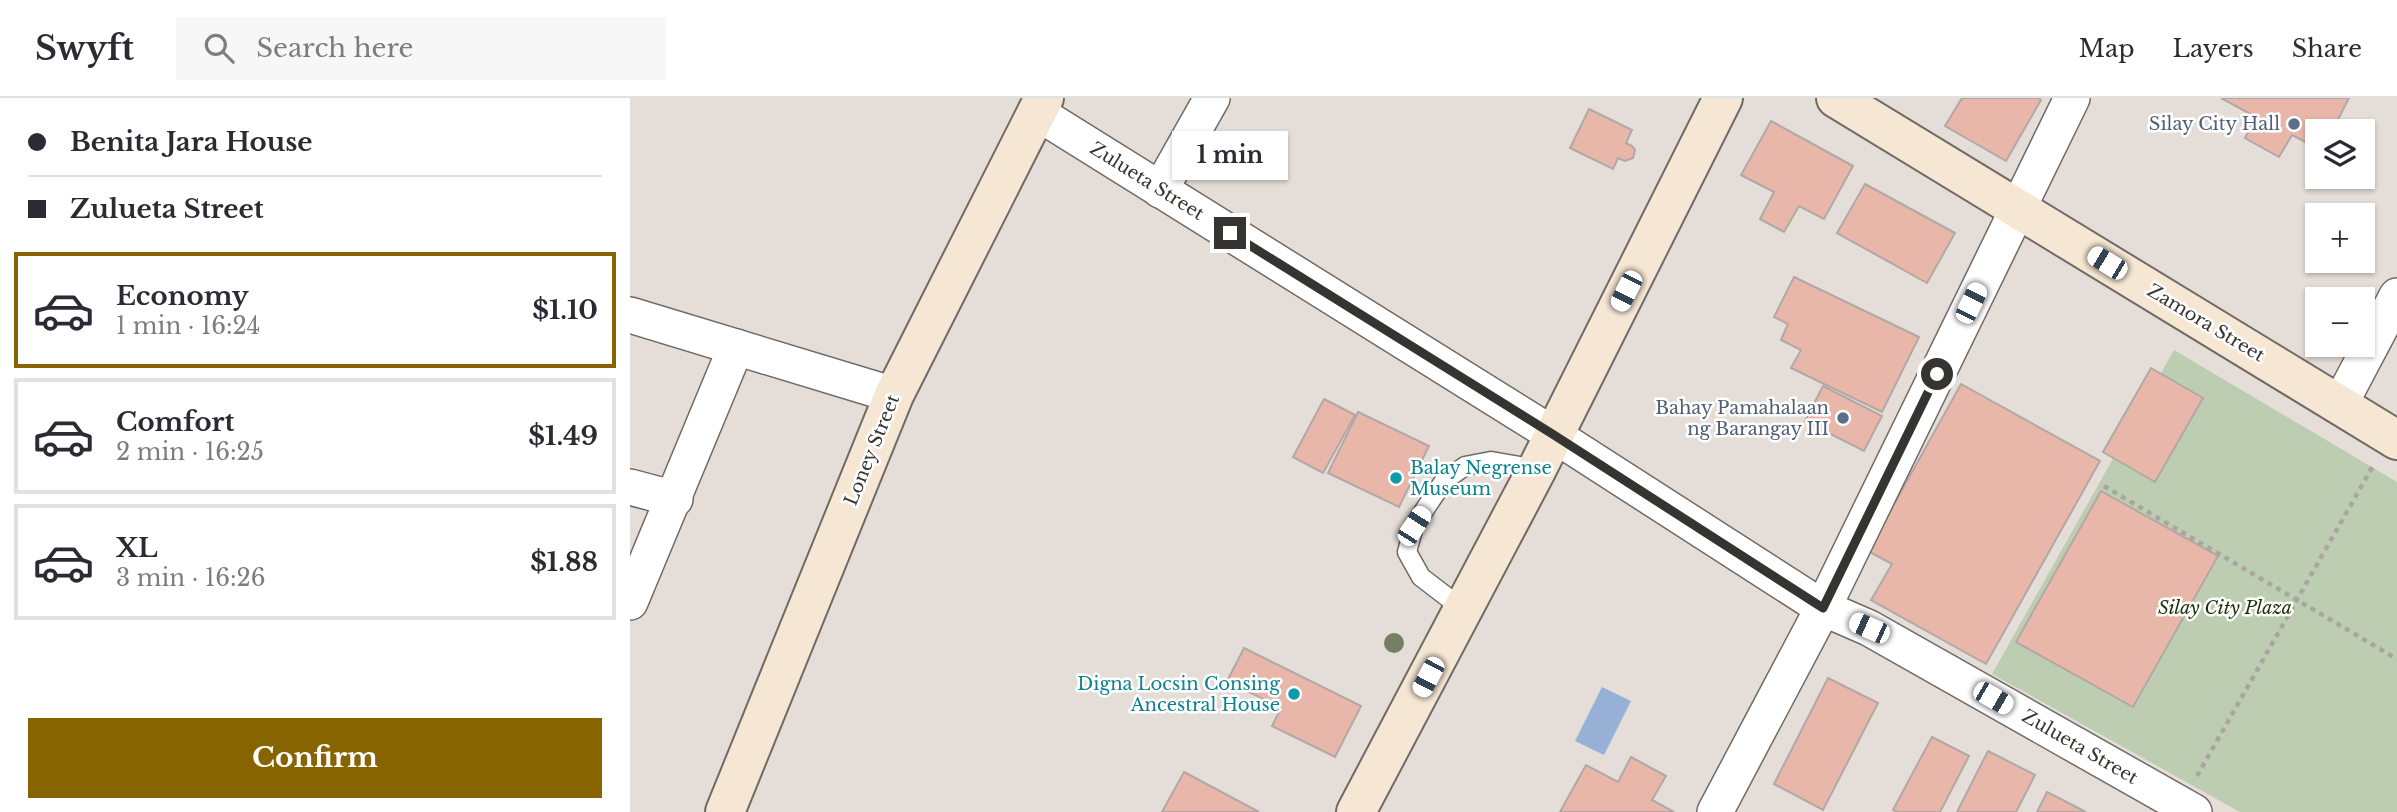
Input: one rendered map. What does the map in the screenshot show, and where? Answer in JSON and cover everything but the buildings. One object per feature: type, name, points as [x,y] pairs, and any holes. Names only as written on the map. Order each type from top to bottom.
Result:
[{"type":"street","points":[[1160,190],[1212,98]]},
{"type":"street","points":[[1356,812],[1537,470],[1723,98]]},
{"type":"street","name":"Zamora Street","points":[[1836,98],[2394,438]]},
{"type":"street","points":[[1715,812],[1823,608],[2072,98]]},
{"type":"street","name":"Zulueta Street","points":[[1040,105],[1160,190],[1554,435],[1823,608],[1869,628],[2187,808]]},
{"type":"street","name":"Loney Street","points":[[725,812],[894,395],[1040,105]]},
{"type":"street","points":[[2340,404],[2397,296]]},
{"type":"street","points":[[630,315],[894,395]]},
{"type":"street","points":[[630,602],[736,347]]},
{"type":"street","points":[[630,487],[674,499]]},
{"type":"lane","points":[[1464,610],[1421,577],[1407,552],[1414,526],[1444,481],[1465,466],[1491,461],[1537,470]]},
{"type":"path","points":[[2187,808],[2298,598],[2394,438]]},
{"type":"path","points":[[2104,485],[2397,659]]},
{"type":"green space","name":"Silay City Plaza","points":[[2174,350],[2397,482],[2397,812],[2240,812],[1992,674]]},
{"type":"water","points":[[1602,687],[1631,701],[1604,755],[1575,741]]},
{"type":"place","name":"Silay City Hall","points":[[2294,124]]},
{"type":"place","name":"Bahay Pamahalaan ng Barangay III","points":[[1843,418]]},
{"type":"place","name":"Balay Negrense Museum","points":[[1396,478]]},
{"type":"place","name":"Digna Locsin Consing Ancestral House","points":[[1294,694]]},
{"type":"route","points":[[1230,233],[1554,435],[1823,608],[1937,374]]}]
